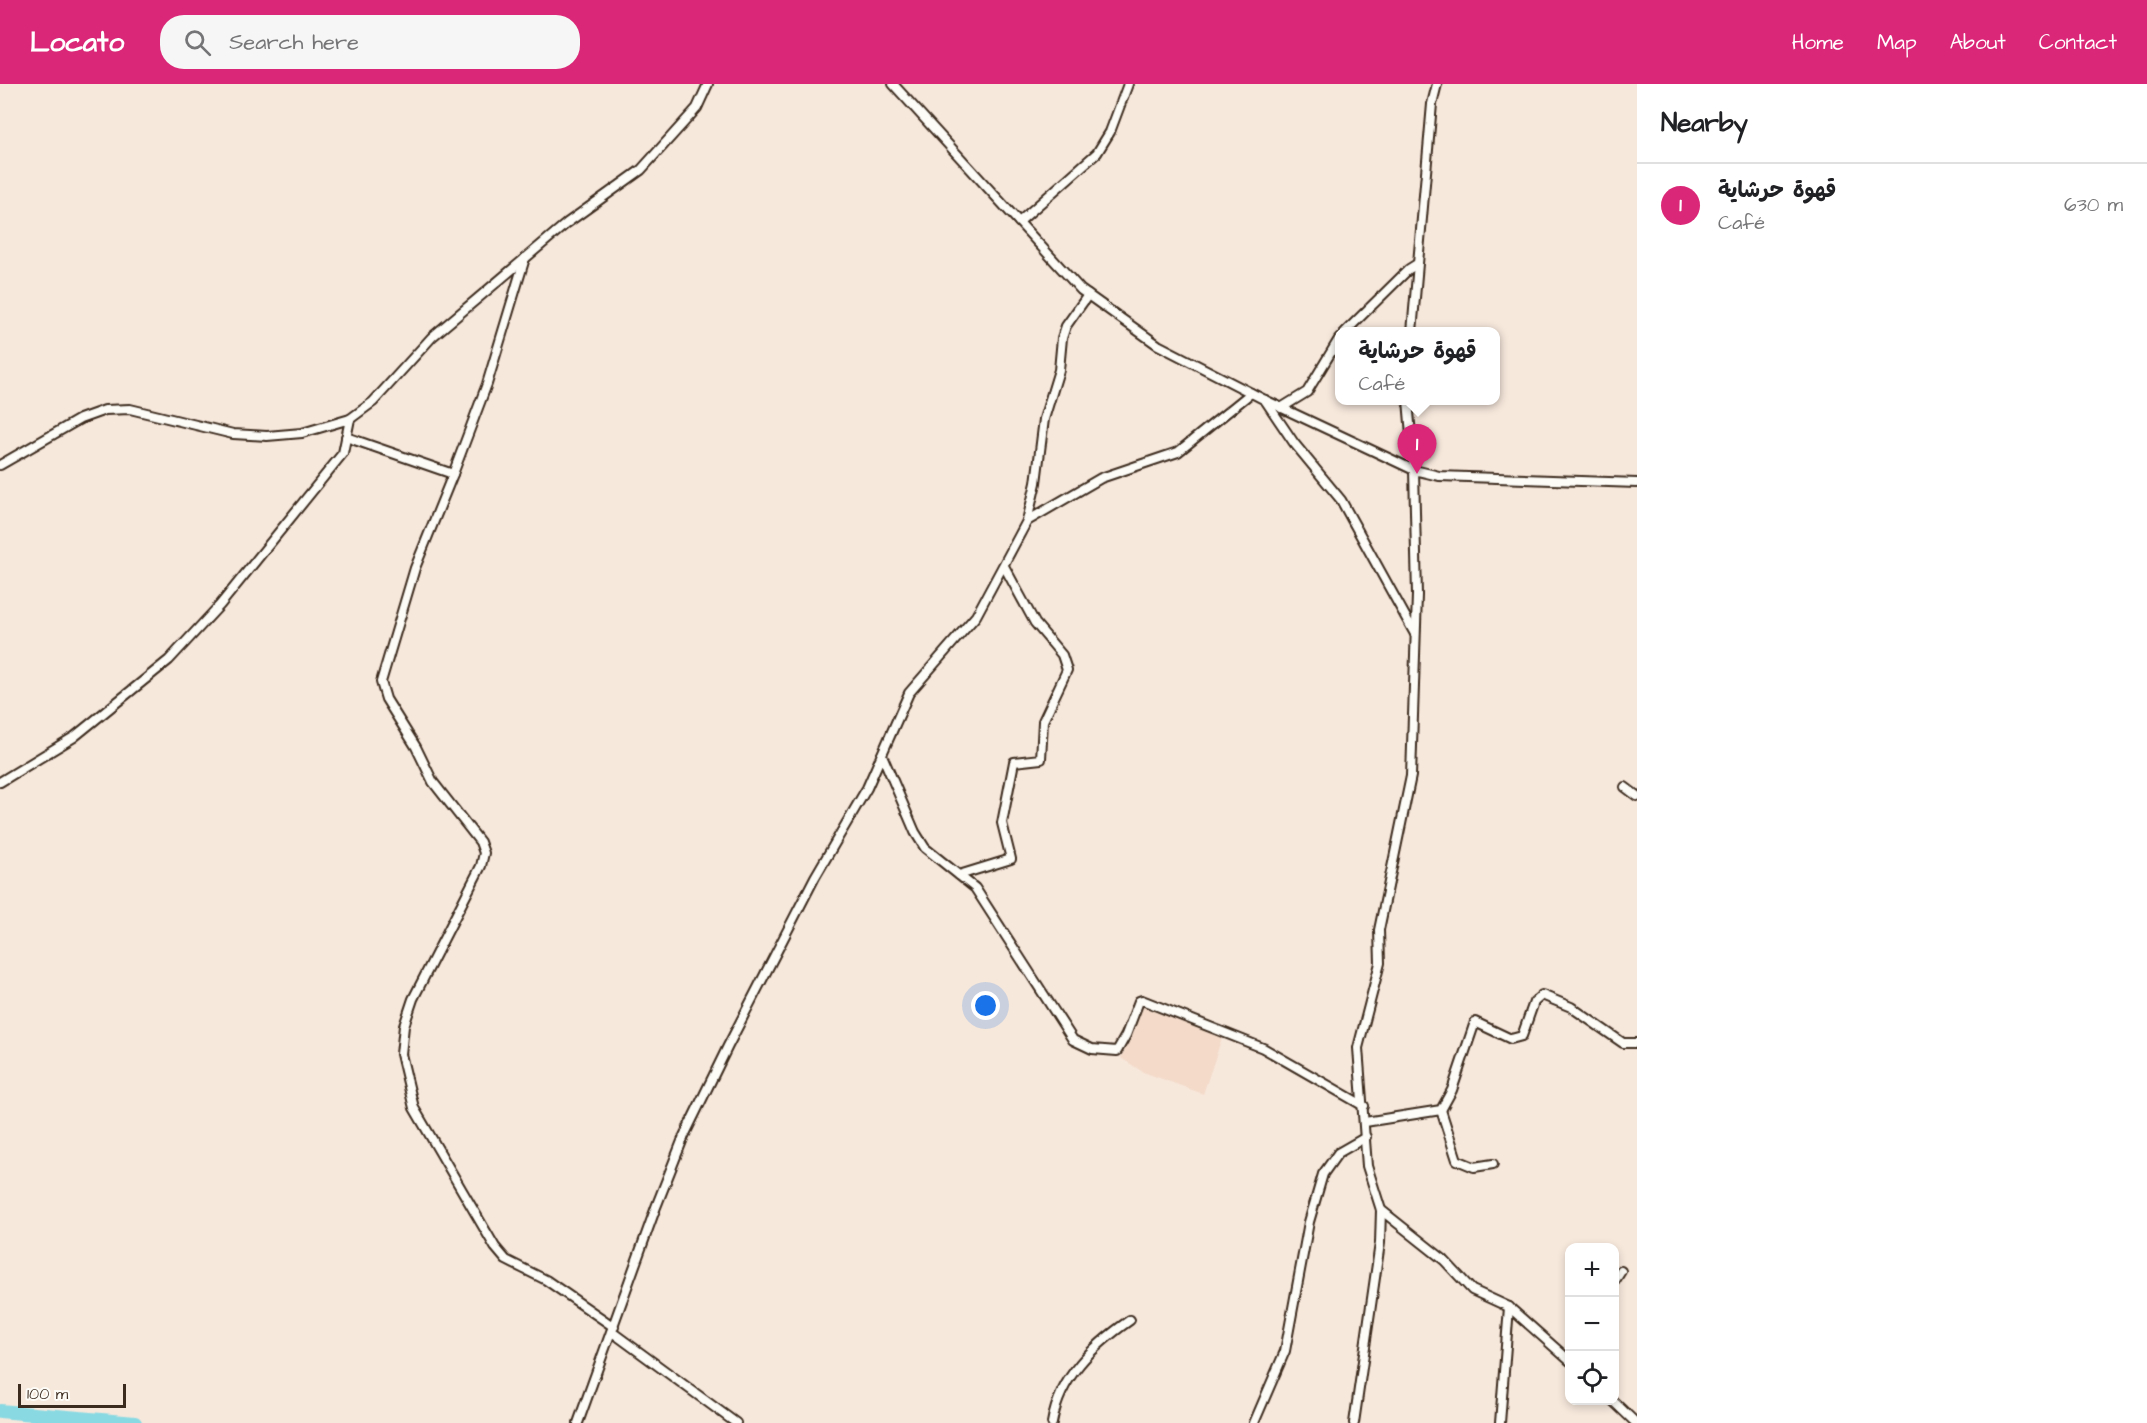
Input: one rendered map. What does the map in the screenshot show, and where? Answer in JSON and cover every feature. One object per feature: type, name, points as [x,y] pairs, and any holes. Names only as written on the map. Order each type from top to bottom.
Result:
[{"type":"street","points":[[0,465],[80,419],[105,410],[130,409],[233,434],[267,436],[302,433],[350,419],[373,402],[432,337],[567,223],[641,170],[691,116],[708,84]]},
{"type":"street","points":[[893,84],[1088,295],[1158,345],[1281,408],[1414,470],[1438,476],[1637,483]]},
{"type":"street","points":[[1019,222],[1097,153],[1110,132],[1128,84]]},
{"type":"street","points":[[1412,327],[1432,104],[1437,84]]},
{"type":"street","points":[[525,258],[487,384],[415,568],[383,673],[382,688],[433,782],[480,842],[484,853],[481,866],[413,999],[404,1026],[401,1054],[414,1108],[495,1247],[506,1260],[546,1280],[736,1423]]},
{"type":"street","points":[[1350,327],[1366,309],[1417,264]]},
{"type":"street","points":[[578,1423],[684,1136],[815,877],[867,788],[909,693],[976,616],[1027,521],[1036,483],[1044,419],[1059,370],[1062,338],[1066,326],[1088,295]]},
{"type":"street","points":[[1281,408],[1307,392],[1335,346]]},
{"type":"street","points":[[1027,521],[1101,478],[1178,452],[1251,393]]},
{"type":"street","points":[[1265,400],[1294,443],[1341,500],[1416,636]]},
{"type":"street","points":[[1354,1423],[1380,1244],[1381,1210],[1367,1166],[1359,1048],[1380,963],[1379,930],[1411,776],[1416,636],[1414,470],[1408,405]]},
{"type":"street","points":[[0,782],[74,737],[169,660],[220,605],[343,453],[350,419]]},
{"type":"street","points":[[346,437],[453,474]]},
{"type":"street","points":[[959,875],[1011,859],[1002,823],[1014,762],[1041,759],[1043,721],[1067,670],[1062,656],[1035,623],[1004,566]]},
{"type":"street","points":[[882,754],[915,832],[925,848],[975,888],[1003,928],[1018,959],[1073,1040],[1092,1049],[1117,1051],[1139,1001],[1142,1000],[1263,1048],[1364,1106]]},
{"type":"street","points":[[1624,787],[1637,796]]},
{"type":"street","points":[[1493,1164],[1474,1167],[1457,1160],[1441,1110],[1452,1090],[1474,1023],[1511,1039],[1518,1039],[1522,1036],[1534,1002],[1542,995],[1571,1007],[1623,1043],[1637,1043]]},
{"type":"street","points":[[1365,1122],[1441,1110]]},
{"type":"street","points":[[1254,1423],[1285,1351],[1309,1222],[1323,1174],[1338,1153],[1366,1137]]},
{"type":"street","points":[[1381,1210],[1444,1260],[1472,1290],[1509,1307],[1565,1354]]},
{"type":"street","points":[[1619,1275],[1622,1271]]},
{"type":"street","points":[[1500,1423],[1509,1307]]},
{"type":"street","points":[[1052,1423],[1056,1403],[1062,1389],[1084,1357],[1097,1343],[1130,1320]]},
{"type":"street","points":[[1616,1405],[1636,1423]]},
{"type":"shaded area","points":[[1140,1006],[1223,1035],[1203,1094],[1143,1072],[1121,1058]]},
{"type":"waterway","points":[[0,1411],[135,1423]]},
{"type":"place","name":"قهوة حرشاية","points":[[1417,474]]}]
